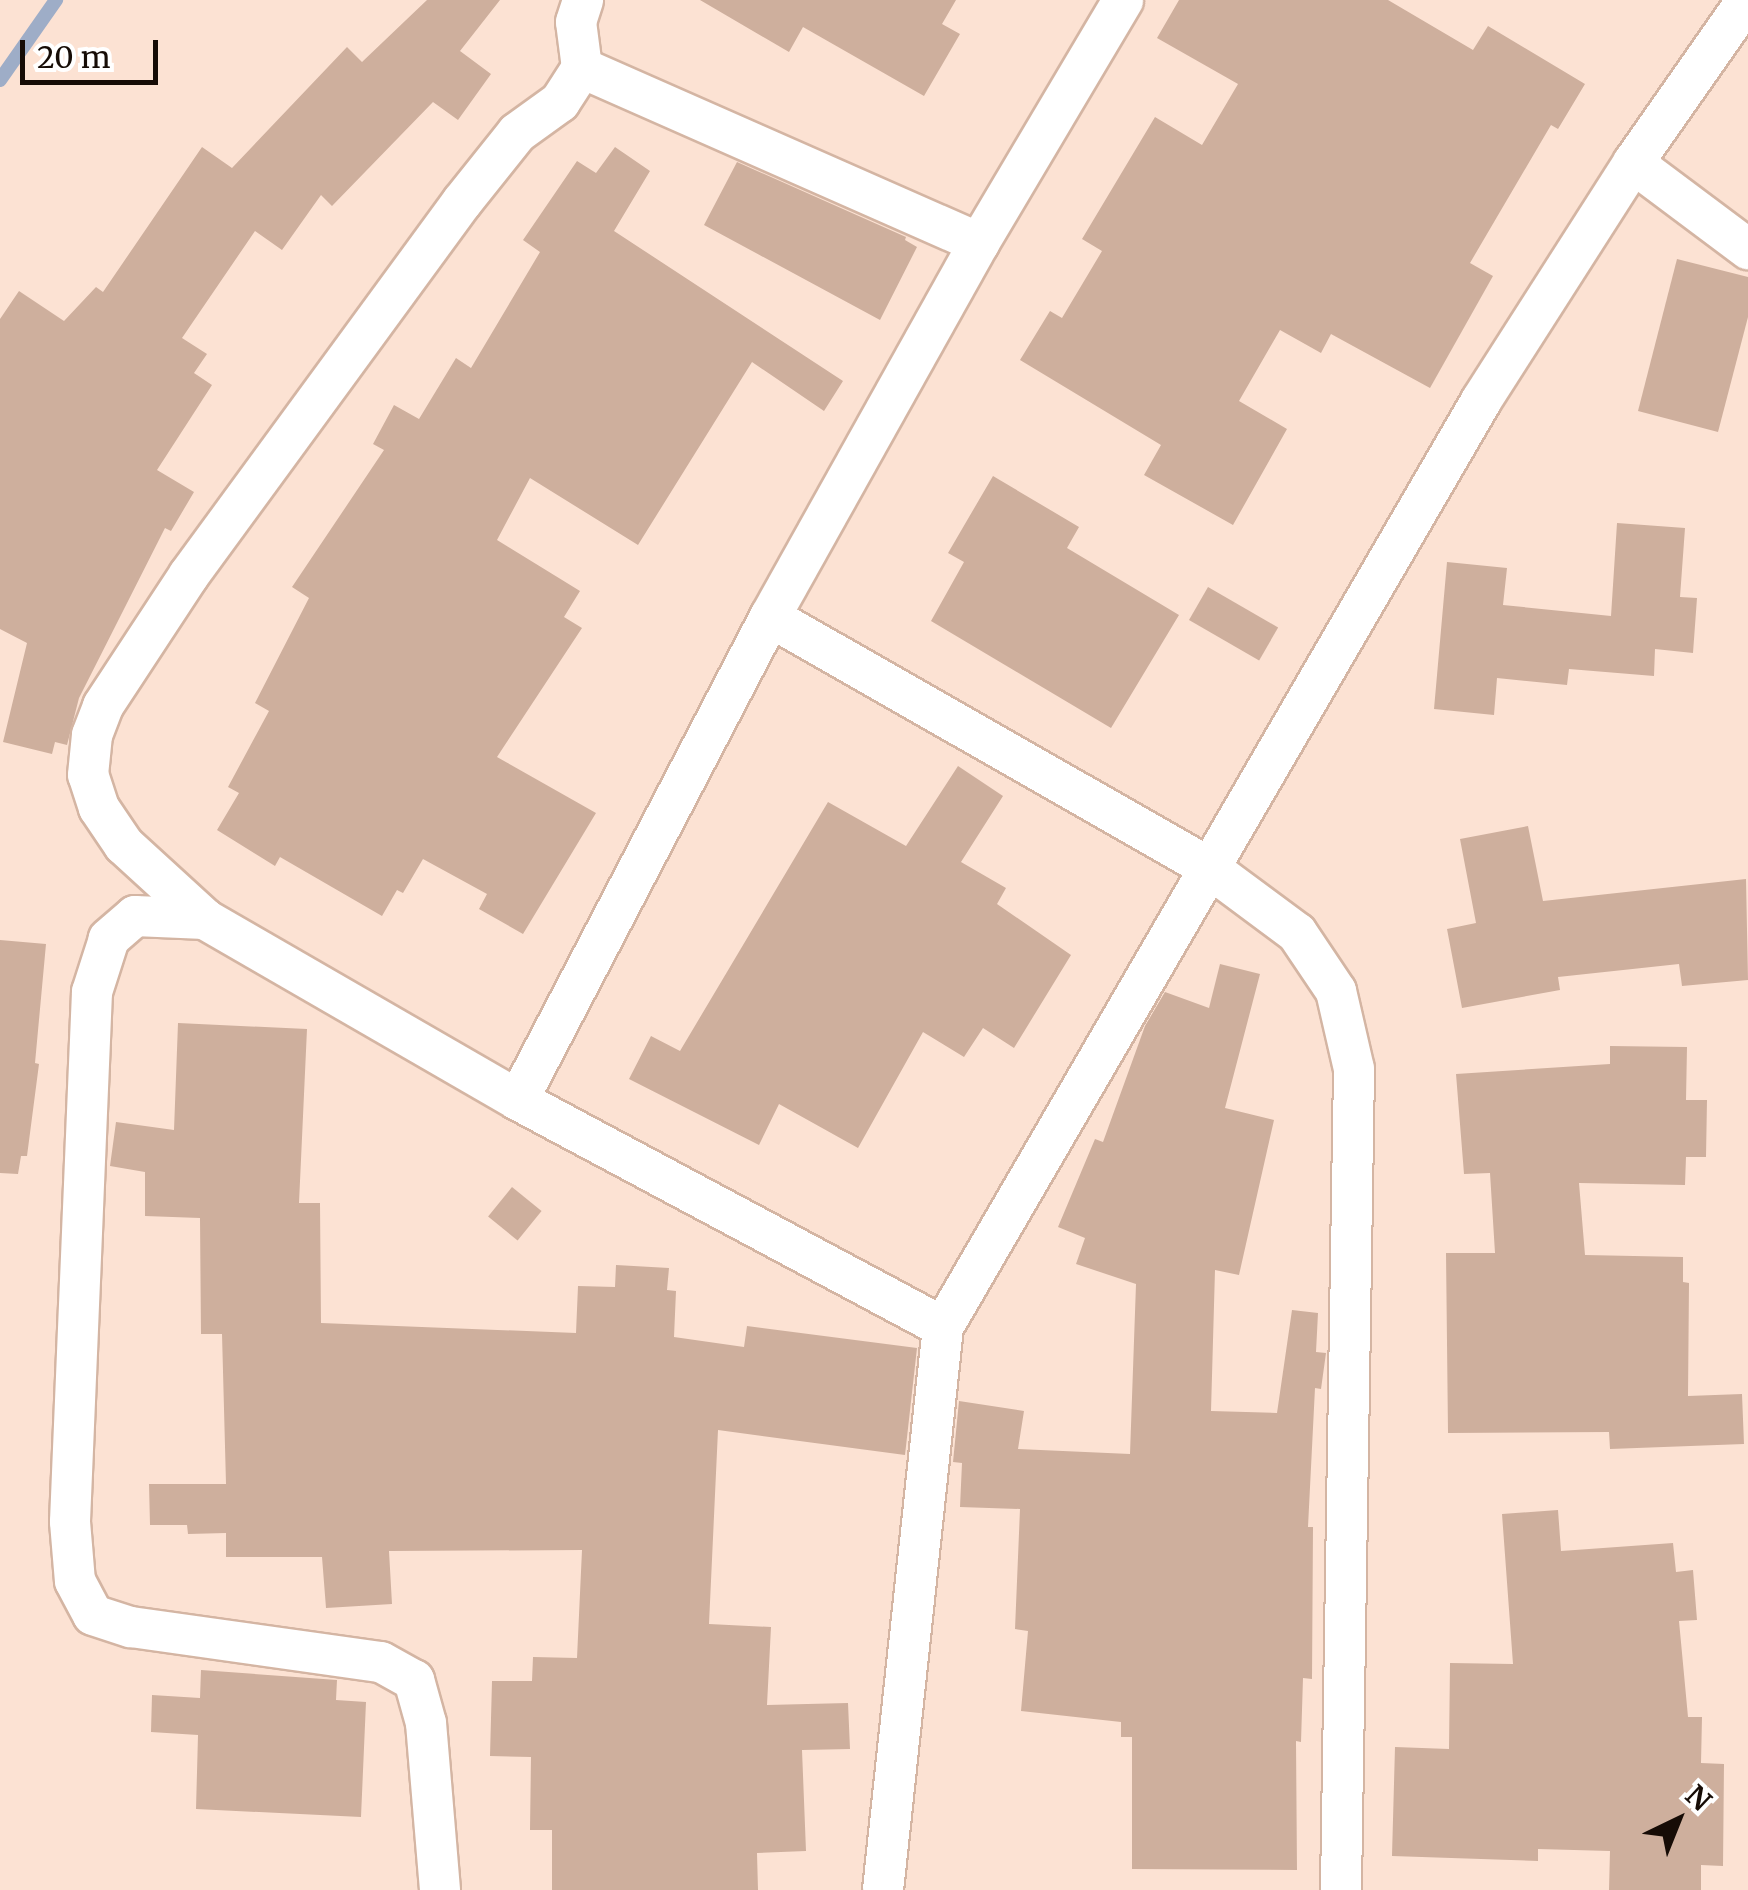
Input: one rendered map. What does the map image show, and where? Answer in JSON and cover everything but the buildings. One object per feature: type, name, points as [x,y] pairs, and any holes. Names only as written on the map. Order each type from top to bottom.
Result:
[{"type":"street","points":[[583,0],[576,22],[582,68],[560,102],[517,134],[462,202],[189,574],[103,706],[92,735],[88,775],[99,808],[124,846],[205,919],[518,1100],[943,1327]]},
{"type":"street","points":[[518,1100],[770,617],[979,243],[1123,0]]},
{"type":"street","points":[[883,1890],[943,1327],[1481,401],[1633,164],[1747,0]]},
{"type":"street","points":[[582,68],[979,243]]},
{"type":"street","points":[[1633,164],[1748,248]]},
{"type":"street","points":[[770,617],[1208,867],[1297,934],[1336,991],[1354,1069],[1341,1890]]},
{"type":"street","points":[[205,919],[135,916],[108,940],[92,992],[70,1522],[75,1582],[93,1615],[132,1627],[381,1662],[414,1680],[426,1723],[440,1890]]},
{"type":"waterway","points":[[0,80],[56,0]]}]
